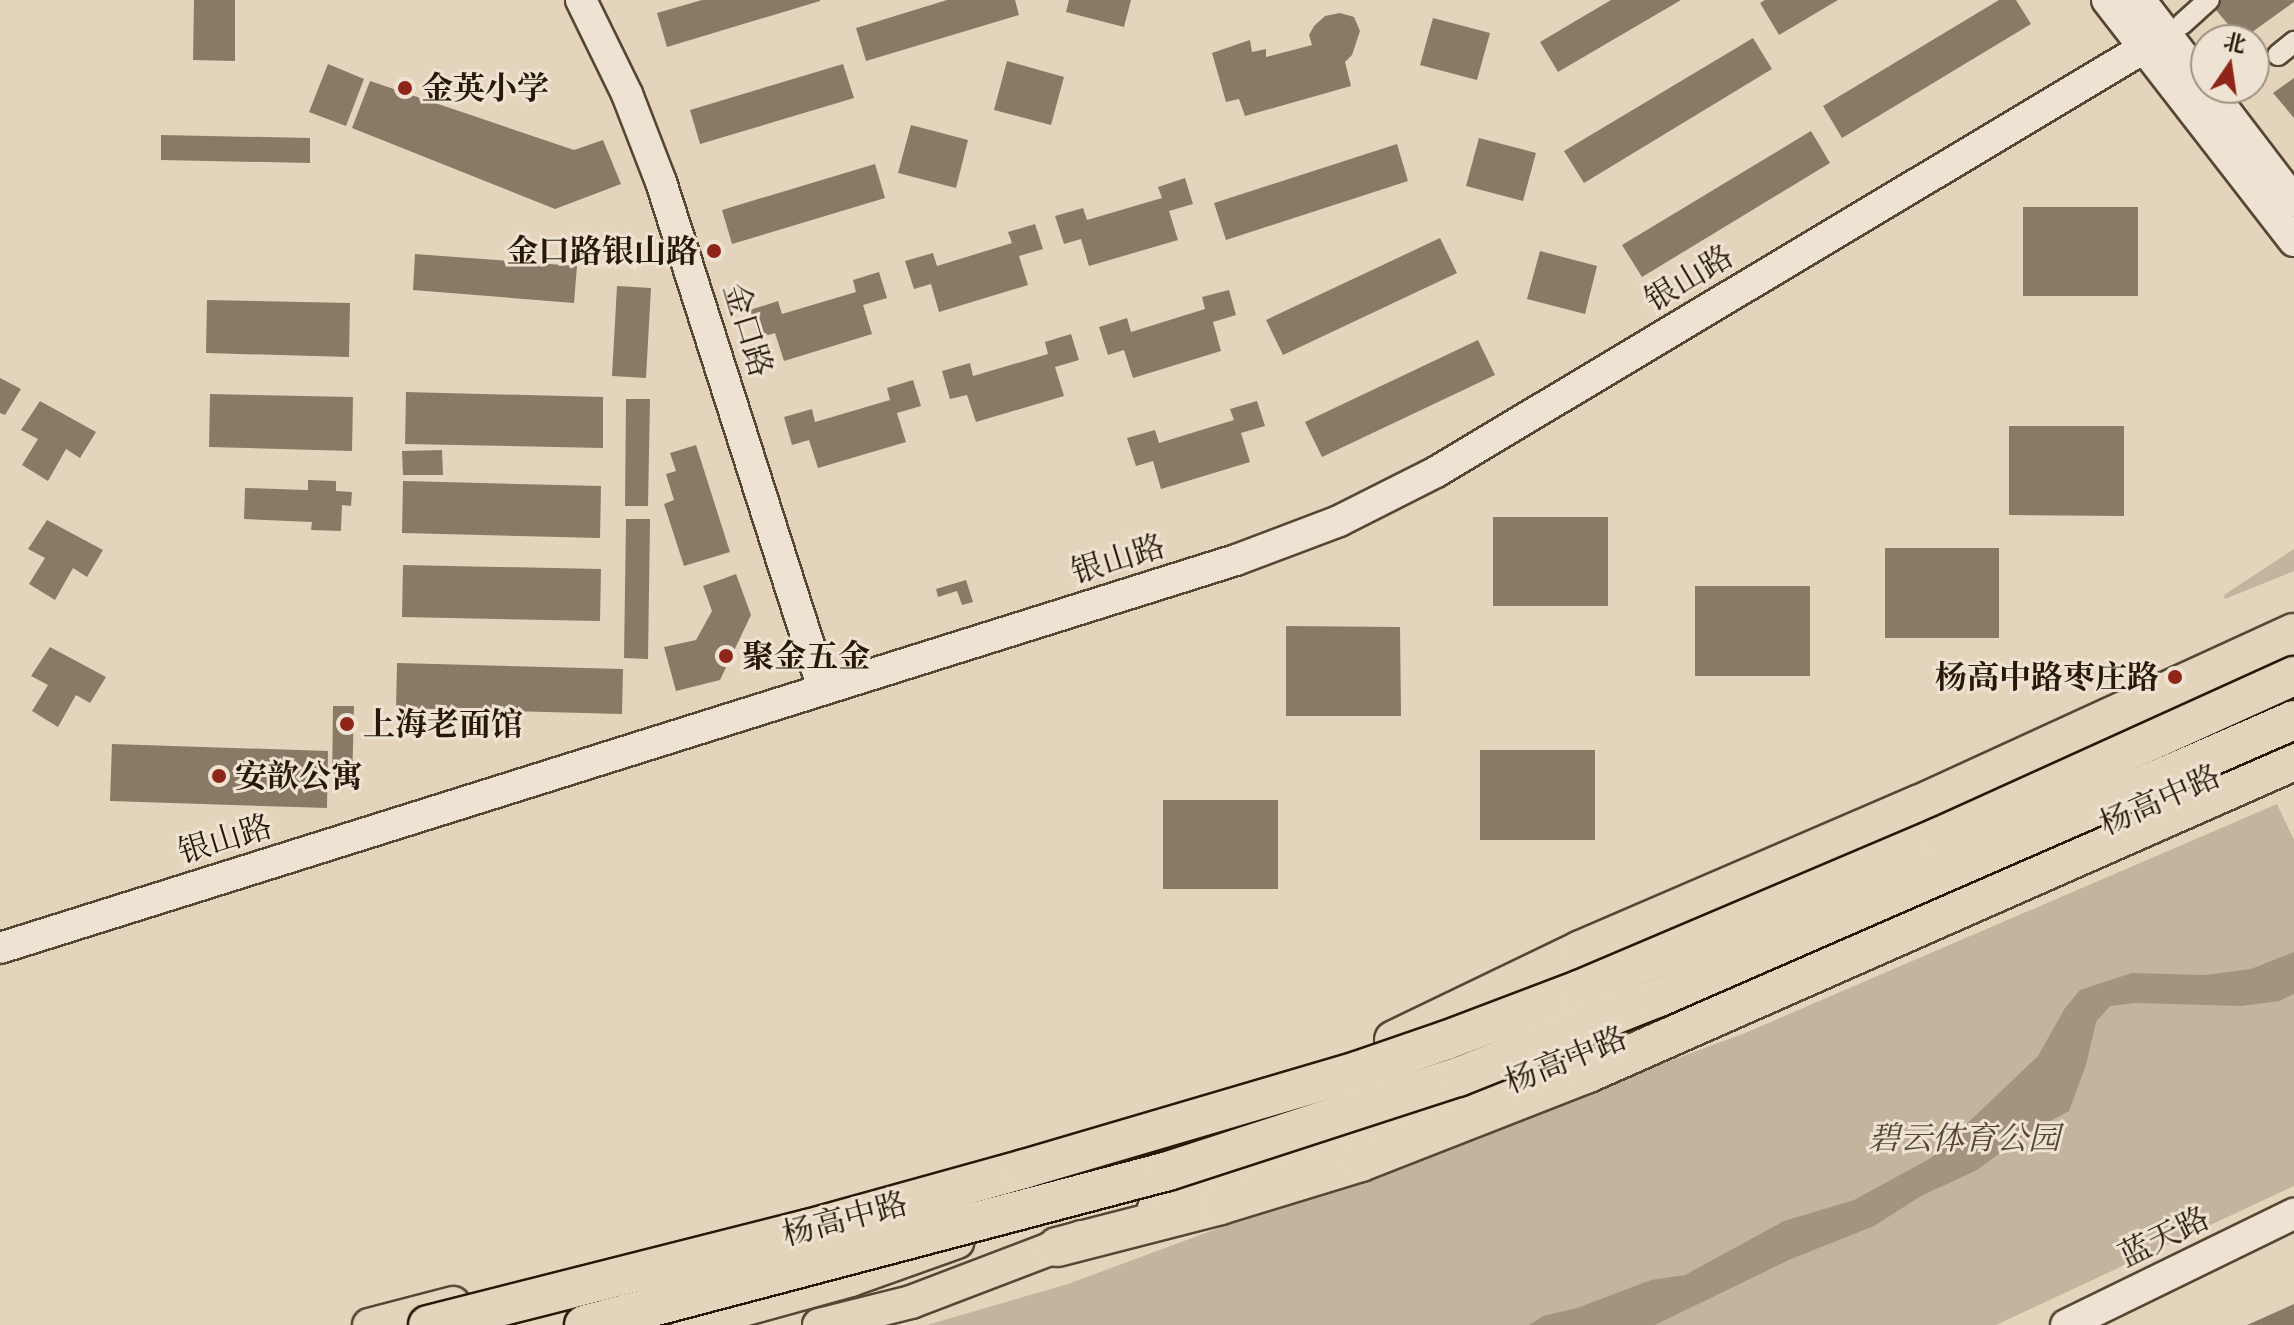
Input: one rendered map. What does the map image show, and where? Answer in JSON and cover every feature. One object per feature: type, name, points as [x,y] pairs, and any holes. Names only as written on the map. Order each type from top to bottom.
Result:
[{"type":"highway","points":[[1394,1040],[1581,950],[1918,805],[2294,633]]},
{"type":"highway","name":"杨高中路","points":[[428,1325],[823,1225],[1155,1132],[1372,1066],[1595,983],[1939,837],[2294,676]]},
{"type":"highway","name":"杨高中路","points":[[584,1325],[1168,1171],[1458,1077],[1657,998],[2294,720]]},
{"type":"highway","points":[[1057,1247],[1220,1205],[1361,1162],[1599,1068],[2294,761]]},
{"type":"main road","name":"杨高中路","points":[[688,1325],[851,1280],[1006,1225],[1185,1144],[1313,1068],[1522,997],[2188,705],[2294,653]]},
{"type":"main road","name":"杨高中路","points":[[819,1325],[911,1302],[1226,1179],[1407,1122],[1572,1060],[2294,742]]},
{"type":"main road","points":[[369,1325],[814,1209],[1313,1068]]},
{"type":"street","name":"金口路","points":[[581,0],[627,94],[661,182],[823,689]]},
{"type":"street","points":[[2107,0],[2164,35],[2190,66]]},
{"type":"street","points":[[2140,0],[2294,241]]},
{"type":"street","points":[[2164,35],[2209,0]]},
{"type":"street","name":"银山路","points":[[0,948],[1236,560],[1339,521],[1436,472],[2164,35]]},
{"type":"street","points":[[2220,104],[2294,201]]},
{"type":"street","name":"蓝天路","points":[[2066,1325],[2294,1214]]},
{"type":"green space","points":[[2294,549],[2294,571],[2225,599],[2224,595]]},
{"type":"green space","name":"碧云体育公园","points":[[2277,804],[2294,840],[2294,1186],[1996,1325],[927,1325],[1068,1284],[1745,1033]]},
{"type":"shaded area","points":[[2294,952],[2294,994],[2279,1001],[2242,1006],[2135,1003],[2110,1006],[2096,1022],[2086,1065],[2069,1111],[2026,1134],[1977,1170],[1921,1196],[1874,1226],[1791,1259],[1655,1325],[1529,1325],[1543,1316],[1577,1308],[1651,1280],[1685,1275],[1784,1221],[1854,1200],[1931,1158],[2038,1056],[2065,1008],[2080,990],[2132,973],[2206,975],[2251,969]]},
{"type":"building","points":[[194,0],[235,0],[235,61],[193,60]]},
{"type":"building","points":[[702,0],[820,1],[667,47],[657,13]]},
{"type":"building","points":[[947,0],[1015,0],[1019,15],[866,61],[856,28]]},
{"type":"building","points":[[1069,0],[1131,0],[1124,27],[1066,12]]},
{"type":"building","points":[[1611,0],[1681,0],[1558,72],[1540,42]]},
{"type":"building","points":[[1765,0],[1838,0],[1779,35],[1760,3]]},
{"type":"building","points":[[1999,0],[2016,0],[2031,24],[1842,138],[1823,106]]},
{"type":"building","points":[[2217,0],[2294,0],[2263,24],[2228,24],[2211,4]]},
{"type":"building","points":[[1340,13],[1354,17],[1360,31],[1352,55],[1345,62],[1351,86],[1245,116],[1239,99],[1226,102],[1212,53],[1250,40],[1252,52],[1266,49],[1266,57],[1312,45],[1309,35],[1314,26],[1325,16]]},
{"type":"building","points":[[1433,18],[1490,33],[1477,80],[1420,65]]},
{"type":"building","points":[[1753,38],[1772,69],[1584,183],[1564,151]]},
{"type":"building","points":[[1007,61],[1064,77],[1051,125],[994,110]]},
{"type":"building","points":[[328,64],[364,79],[346,126],[309,112]]},
{"type":"building","points":[[843,64],[854,98],[700,144],[690,110]]},
{"type":"building","points":[[2294,78],[2294,118],[2273,93]]},
{"type":"building","points":[[370,81],[574,150],[603,140],[621,184],[555,209],[352,128]]},
{"type":"building","points":[[911,125],[968,140],[956,188],[898,173]]},
{"type":"building","points":[[1811,131],[1830,163],[1642,277],[1622,245]]},
{"type":"building","points":[[161,135],[310,138],[310,163],[161,160]]},
{"type":"building","points":[[1479,138],[1536,153],[1523,201],[1466,186]]},
{"type":"building","points":[[1397,144],[1408,181],[1226,240],[1214,203]]},
{"type":"building","points":[[875,164],[885,198],[732,244],[722,210]]},
{"type":"building","points":[[1185,178],[1193,204],[1169,211],[1178,240],[1089,266],[1081,239],[1064,244],[1055,216],[1083,208],[1087,220],[1162,198],[1158,187]]},
{"type":"building","points":[[2023,207],[2138,207],[2138,296],[2023,296]]},
{"type":"building","points":[[1035,224],[1043,249],[1019,256],[1028,285],[939,312],[931,284],[914,289],[905,261],[933,253],[937,266],[1012,243],[1008,232]]},
{"type":"building","points":[[1440,238],[1457,273],[1283,355],[1266,320]]},
{"type":"building","points":[[1540,251],[1597,266],[1585,314],[1527,299]]},
{"type":"building","points":[[415,254],[577,266],[574,303],[413,290]]},
{"type":"building","points":[[879,272],[887,298],[863,305],[872,334],[784,361],[775,333],[758,338],[750,310],[778,301],[782,314],[856,292],[853,280]]},
{"type":"building","points":[[617,286],[651,288],[646,378],[612,376]]},
{"type":"building","points":[[1229,290],[1236,315],[1213,322],[1221,351],[1133,378],[1124,350],[1108,355],[1099,327],[1127,318],[1131,332],[1205,309],[1202,297]]},
{"type":"building","points":[[207,300],[350,303],[349,357],[206,353]]},
{"type":"building","points":[[1071,334],[1079,360],[1055,367],[1064,396],[976,422],[967,395],[950,399],[942,371],[970,363],[973,376],[1048,354],[1045,342]]},
{"type":"building","points":[[1478,340],[1495,375],[1322,457],[1305,422]]},
{"type":"building","points":[[0,378],[21,389],[5,415],[0,413]]},
{"type":"building","points":[[913,380],[921,406],[897,413],[906,442],[818,468],[809,440],[792,445],[784,417],[812,409],[815,422],[890,400],[887,388]]},
{"type":"building","points":[[406,392],[603,397],[603,448],[405,444]]},
{"type":"building","points":[[210,394],[353,397],[352,451],[209,447]]},
{"type":"building","points":[[626,399],[650,399],[648,506],[625,506]]},
{"type":"building","points":[[40,401],[96,432],[80,458],[66,449],[48,481],[22,465],[38,439],[21,430]]},
{"type":"building","points":[[1257,401],[1265,426],[1241,433],[1250,462],[1161,489],[1153,461],[1136,466],[1127,438],[1155,430],[1159,443],[1234,420],[1230,409]]},
{"type":"building","points":[[2009,426],[2124,426],[2124,516],[2009,515]]},
{"type":"building","points":[[696,445],[730,552],[684,566],[664,504],[674,500],[666,474],[676,471],[670,453]]},
{"type":"building","points":[[442,450],[443,475],[403,475],[402,451]]},
{"type":"building","points":[[308,480],[336,481],[336,491],[352,492],[351,506],[342,505],[341,531],[311,530],[312,522],[244,519],[245,488],[308,490]]},
{"type":"building","points":[[403,481],[601,486],[600,538],[402,533]]},
{"type":"building","points":[[1493,517],[1608,517],[1608,606],[1493,606]]},
{"type":"building","points":[[626,519],[650,519],[648,659],[624,658]]},
{"type":"building","points":[[47,520],[103,550],[87,577],[73,568],[55,600],[29,584],[45,558],[28,549]]},
{"type":"building","points":[[1885,548],[1999,548],[1999,638],[1885,638]]},
{"type":"building","points":[[403,565],[601,569],[600,621],[402,617]]},
{"type":"building","points":[[736,574],[751,615],[720,680],[676,691],[664,647],[696,640],[712,611],[703,586]]},
{"type":"building","points":[[966,580],[973,602],[962,605],[957,591],[938,597],[936,589]]},
{"type":"building","points":[[1695,586],[1810,586],[1810,676],[1695,676]]},
{"type":"building","points":[[1286,626],[1400,627],[1401,716],[1286,716]]},
{"type":"building","points":[[50,647],[106,677],[90,703],[76,695],[58,727],[32,711],[48,685],[31,676]]},
{"type":"building","points":[[397,663],[623,669],[622,714],[396,708]]},
{"type":"building","points":[[333,706],[354,706],[352,785],[332,784]]},
{"type":"building","name":"安歆公寓","points":[[112,744],[328,751],[327,808],[110,801]]},
{"type":"building","points":[[1480,750],[1595,750],[1595,840],[1480,840]]},
{"type":"building","points":[[1163,800],[1278,800],[1278,889],[1163,889]]},
{"type":"building","points":[[2294,1304],[2294,1325],[2247,1325]]},
{"type":"place","name":"金英小学","points":[[405,88]]},
{"type":"place","name":"金口路银山路","points":[[714,251]]},
{"type":"place","name":"聚金五金","points":[[726,656]]},
{"type":"place","name":"杨高中路枣庄路","points":[[2175,677]]},
{"type":"place","name":"上海老面馆","points":[[347,724]]},
{"type":"place","name":"安歆公寓","points":[[219,776]]}]
